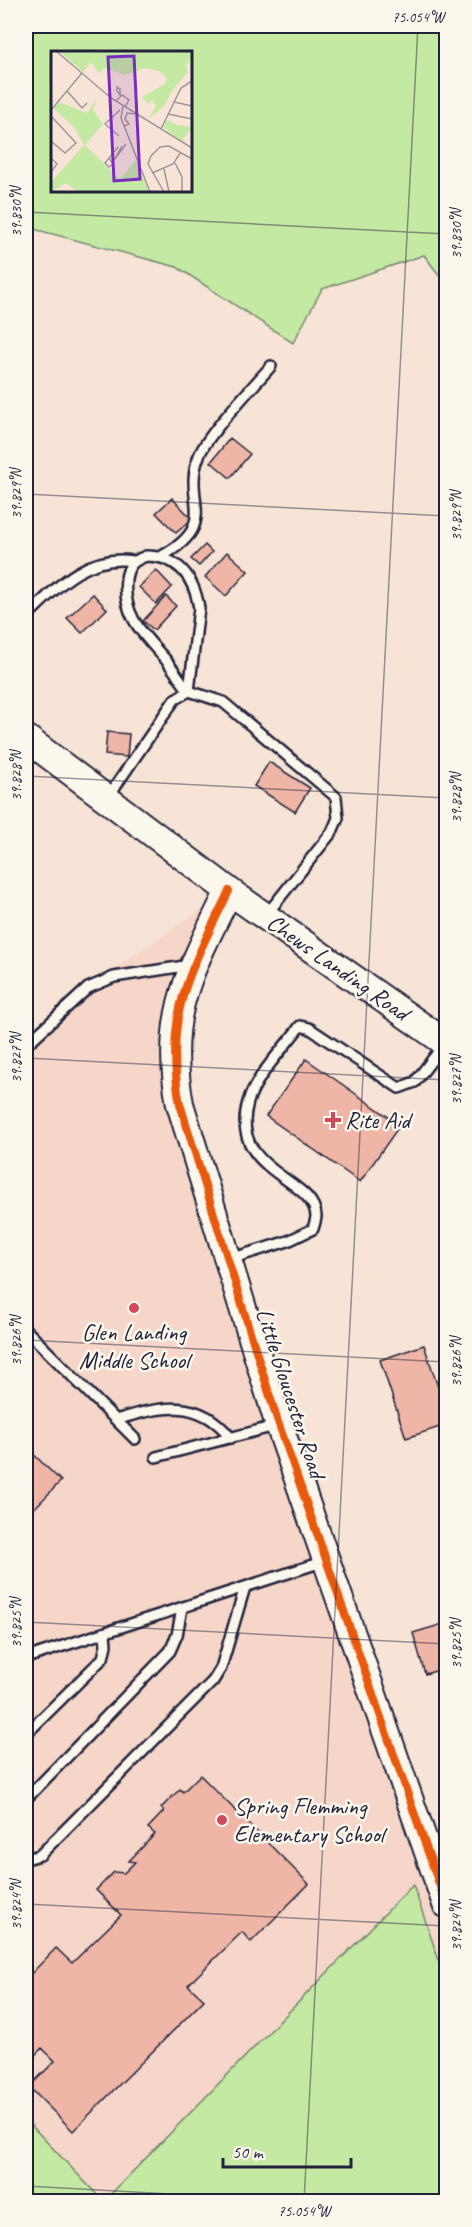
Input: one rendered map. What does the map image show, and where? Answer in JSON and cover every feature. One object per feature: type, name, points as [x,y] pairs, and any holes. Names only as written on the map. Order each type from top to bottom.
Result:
[{"type":"street","name":"Chews Landing Road","points":[[26,738],[106,801],[230,891],[446,1042]]},
{"type":"street","name":"Little Gloucester Road","points":[[230,891],[186,982],[175,1025],[174,1073],[180,1104],[279,1425],[447,1904]]},
{"type":"lane","points":[[26,617],[68,577],[92,564],[117,559],[133,561],[146,556],[162,556],[182,545],[193,530],[198,509],[195,484],[199,454],[272,366]]},
{"type":"lane","points":[[162,556],[178,565],[190,578],[197,595],[199,608],[189,691]]},
{"type":"lane","points":[[133,561],[128,570],[126,584],[130,617],[138,631],[167,661],[189,691],[223,702],[336,797],[338,818],[332,832],[266,916]]},
{"type":"lane","points":[[106,801],[175,699],[189,691]]},
{"type":"lane","points":[[26,1045],[88,988],[114,977],[194,965]]},
{"type":"lane","points":[[228,1260],[288,1241],[313,1229],[316,1215],[309,1198],[258,1158],[251,1145],[247,1124],[248,1102],[255,1087],[300,1026],[309,1028],[399,1088],[415,1082],[446,1042]]},
{"type":"lane","points":[[26,1330],[135,1439]]},
{"type":"lane","points":[[116,1420],[149,1412],[187,1408],[211,1417],[231,1438]]},
{"type":"lane","points":[[156,1457],[279,1425]]},
{"type":"lane","points":[[26,1658],[327,1561]]},
{"type":"lane","points":[[26,1859],[40,1855],[213,1681],[221,1668],[245,1587]]},
{"type":"lane","points":[[26,1799],[170,1651],[177,1635],[182,1608]]},
{"type":"lane","points":[[26,1734],[103,1658],[106,1645],[105,1633]]},
{"type":"shaded area","name":"Spring Flemming Elementary School","points":[[229,891],[185,982],[174,1073],[446,1904],[446,2201],[26,2202],[26,1056],[119,965]]},
{"type":"green space","points":[[26,26],[446,26],[446,284],[424,255],[322,289],[293,343],[177,267],[26,227]]},
{"type":"green space","points":[[413,1885],[446,1981],[446,2201],[104,2201]]},
{"type":"green space","points":[[26,2120],[103,2201],[26,2201]]},
{"type":"building","points":[[230,438],[250,454],[230,478],[211,462]]},
{"type":"building","points":[[172,498],[192,519],[176,533],[156,513]]},
{"type":"building","points":[[205,545],[212,552],[199,566],[191,559]]},
{"type":"building","points":[[227,552],[248,571],[226,596],[205,577]]},
{"type":"building","points":[[156,570],[172,587],[156,604],[139,587]]},
{"type":"building","points":[[93,594],[107,609],[82,633],[67,618]]},
{"type":"building","points":[[166,596],[176,606],[154,630],[143,621]]},
{"type":"building","points":[[107,732],[129,734],[127,757],[105,755]]},
{"type":"building","points":[[269,762],[310,788],[295,812],[254,786]]},
{"type":"building","name":"Rite Aid","points":[[306,1059],[400,1125],[360,1182],[266,1116]]},
{"type":"building","points":[[424,1345],[446,1411],[446,1425],[406,1438],[380,1360]]},
{"type":"building","points":[[26,1447],[61,1481],[26,1517]]},
{"type":"building","points":[[446,1623],[446,1644],[443,1645],[446,1668],[425,1674],[413,1633]]},
{"type":"building","points":[[200,1775],[309,1884],[251,1942],[242,1932],[188,1985],[204,2000],[73,2131],[29,2087],[55,2061],[42,2048],[26,2064],[26,1979],[56,1948],[72,1963],[121,1915],[96,1890],[114,1872],[124,1873],[135,1862],[129,1861],[155,1834],[148,1828],[164,1811],[161,1808],[180,1789],[183,1792]]},
{"type":"cycle path","points":[[229,891],[192,969],[178,1017],[175,1043],[180,1104],[277,1419],[446,1904]]},
{"type":"place","name":"Rite Aid","points":[[333,1120]]},
{"type":"place","name":"Glen Landing Middle School","points":[[134,1308]]},
{"type":"place","name":"Spring Flemming Elementary School","points":[[222,1820]]}]
